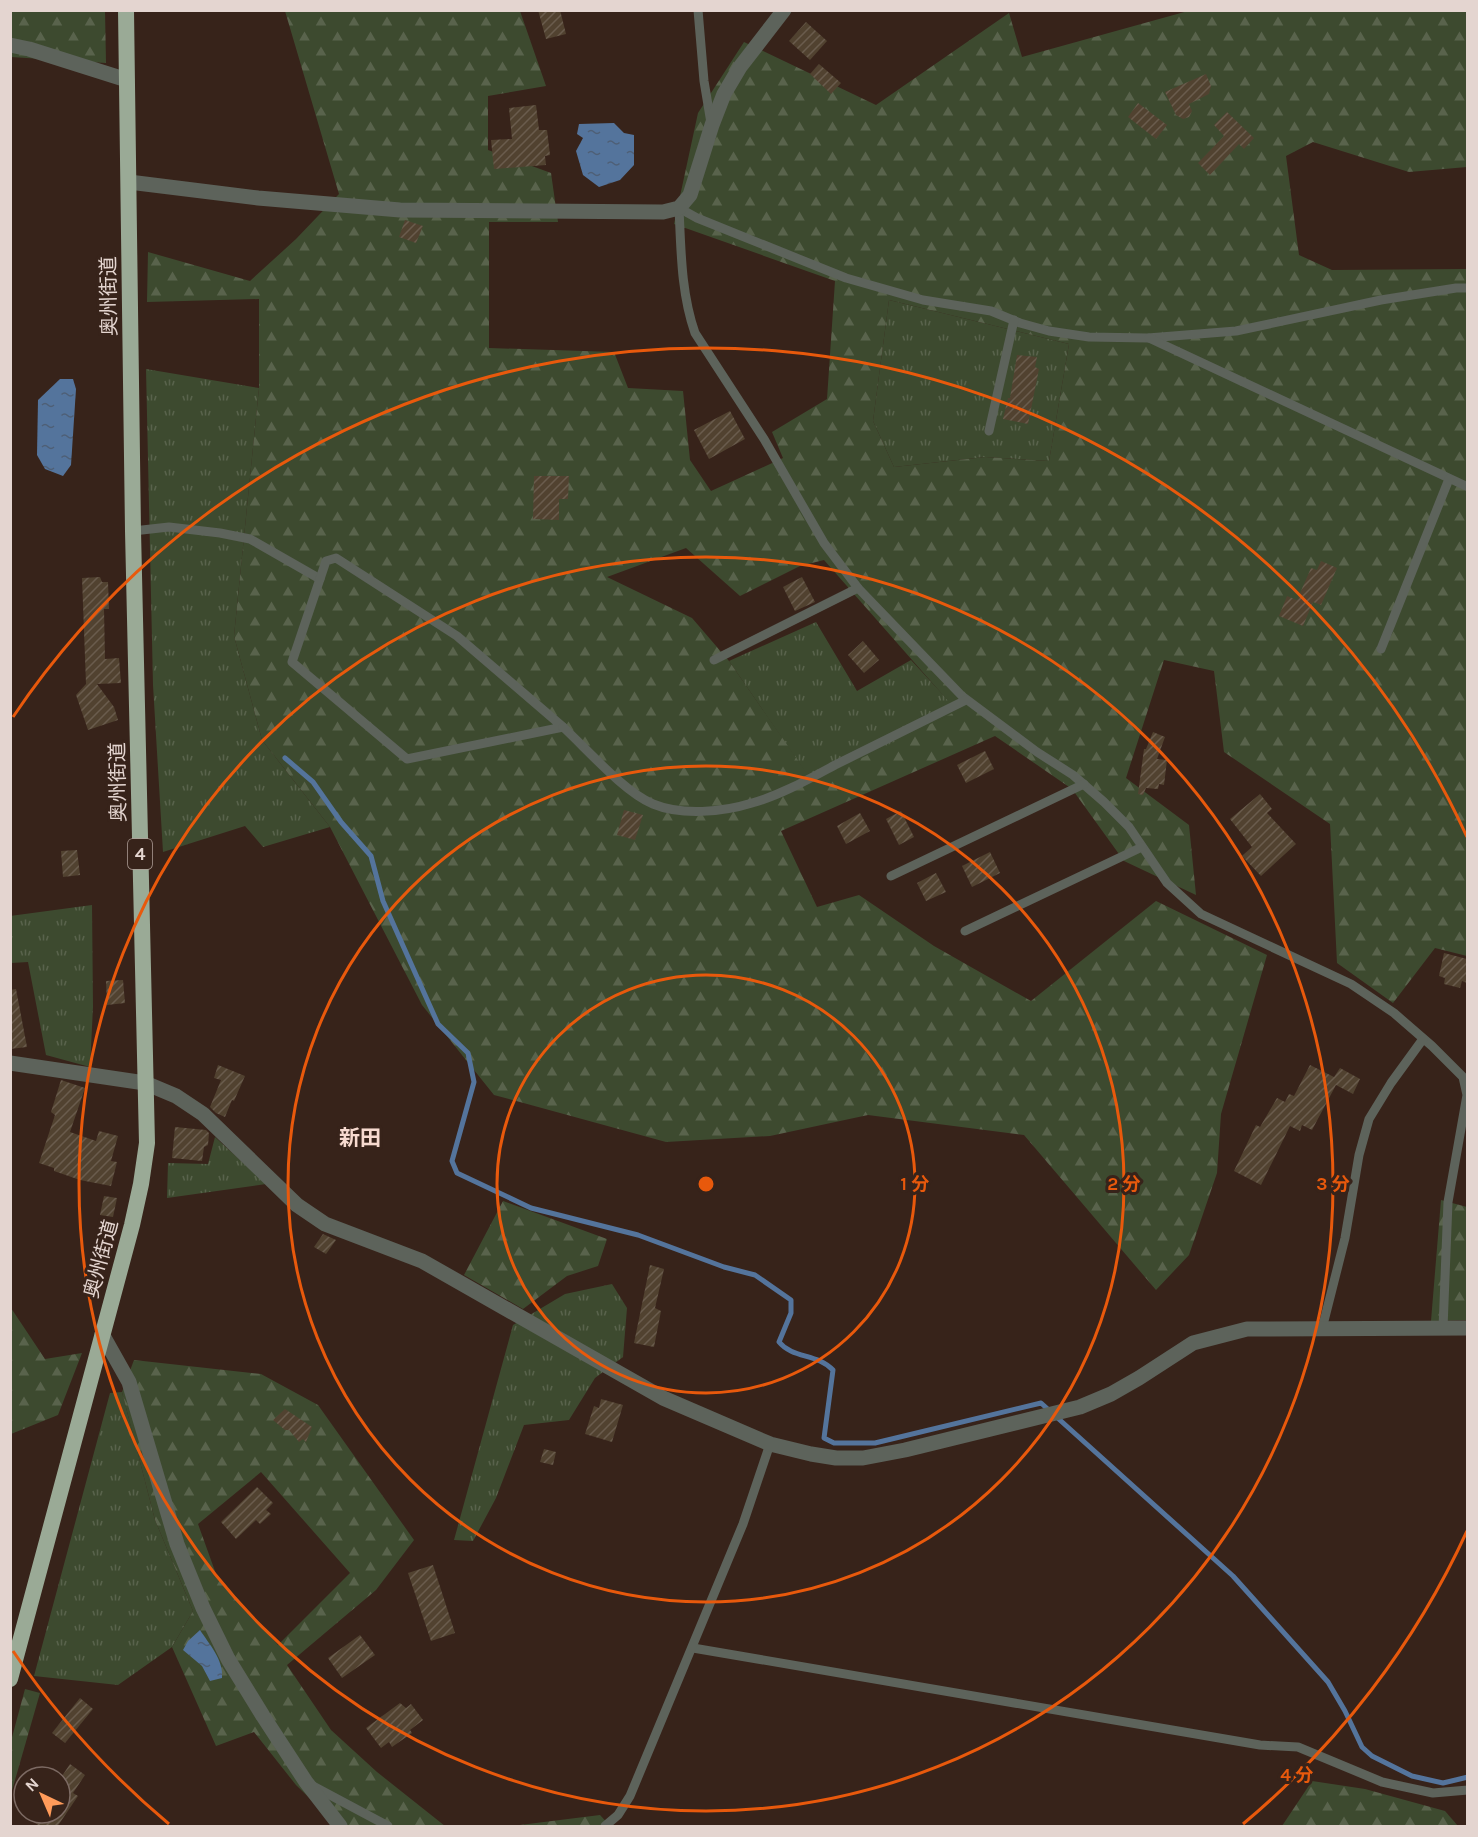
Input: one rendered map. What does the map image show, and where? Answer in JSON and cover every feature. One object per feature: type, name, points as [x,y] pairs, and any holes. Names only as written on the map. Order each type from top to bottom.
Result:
[{"type":"highway","name":"奥州街道","points":[[10,1679],[132,1225],[147,1143],[133,531],[126,10]]},
{"type":"street","points":[[129,182],[258,198],[400,210],[622,213],[663,212],[680,208],[690,195],[724,94],[740,68],[784,10]]},
{"type":"street","points":[[10,45],[30,49],[127,80]]},
{"type":"street","points":[[10,1063],[145,1083],[176,1096],[203,1113],[297,1205],[325,1224],[422,1261],[663,1398],[770,1443],[836,1458],[863,1458],[905,1450],[1080,1407],[1111,1394],[1193,1343],[1247,1329],[1467,1328]]},
{"type":"street","points":[[102,1334],[129,1382],[177,1545],[202,1608],[228,1659],[306,1782],[340,1827]]},
{"type":"lane","points":[[699,10],[704,81],[712,125]]},
{"type":"lane","points":[[680,208],[697,218],[846,278],[923,300],[991,311],[1049,331],[1089,337],[1148,338],[1236,331],[1381,300],[1467,288]]},
{"type":"lane","points":[[680,208],[684,292],[695,333],[764,439],[824,543],[858,588],[966,700],[1037,752],[1073,775],[1104,802],[1129,827],[1167,883],[1201,914],[1350,984],[1394,1013],[1463,1077],[1467,1095],[1448,1202],[1443,1328]]},
{"type":"lane","points":[[988,431],[1014,320]]},
{"type":"lane","points":[[1148,338],[1467,487]]},
{"type":"lane","points":[[1381,649],[1449,479]]},
{"type":"lane","points":[[133,531],[169,527],[250,539],[320,579]]},
{"type":"lane","points":[[563,727],[406,759],[292,662],[326,561],[336,558],[457,636],[563,727],[627,786],[652,804],[668,809],[691,811],[752,803],[786,790],[966,700]]},
{"type":"lane","points":[[714,660],[858,588]]},
{"type":"lane","points":[[891,876],[1084,784]]},
{"type":"lane","points":[[965,931],[1142,847]]},
{"type":"lane","points":[[1322,1329],[1345,1238],[1359,1155],[1369,1119],[1391,1083],[1423,1039]]},
{"type":"lane","points":[[605,1827],[618,1815],[630,1796],[743,1524],[770,1443]]},
{"type":"lane","points":[[693,1648],[1260,1745],[1298,1748],[1382,1782],[1433,1793],[1467,1790]]},
{"type":"lane","points":[[306,1782],[388,1827]]},
{"type":"green space","points":[[10,11],[105,11],[106,63],[11,57]]},
{"type":"green space","points":[[285,11],[520,11],[546,86],[488,96],[488,150],[551,173],[558,222],[489,222],[489,348],[614,352],[628,388],[683,391],[690,460],[711,491],[783,458],[772,432],[827,399],[835,281],[674,224],[698,113],[744,42],[876,105],[1009,13],[1022,57],[1188,11],[1467,11],[1467,167],[1409,172],[1313,142],[1286,156],[1299,255],[1332,270],[1467,269],[1467,956],[1435,948],[1393,1003],[1337,963],[1330,824],[1224,752],[1214,671],[1164,660],[1126,778],[1189,825],[1196,895],[1124,861],[1072,789],[995,736],[781,831],[817,907],[859,895],[934,946],[1031,1001],[1156,901],[1267,955],[1221,1114],[1217,1173],[1189,1255],[1156,1290],[1024,1135],[868,1115],[770,1136],[666,1142],[494,1095],[422,1005],[330,827],[262,740],[234,636],[259,388],[259,299],[147,302],[148,252],[250,281],[296,239],[339,194]],"holes":[[[889,300],[1069,344],[1049,461],[985,457],[894,467],[873,421]],[[686,548],[740,596],[800,566],[824,560],[957,711],[813,782],[729,661],[692,618],[607,577]]]},
{"type":"green space","points":[[889,300],[1069,344],[1049,461],[985,457],[894,467],[873,421]]},
{"type":"green space","points":[[146,369],[259,388],[234,636],[262,740],[330,827],[263,847],[245,826],[163,852],[153,685]]},
{"type":"green space","points":[[816,622],[857,691],[911,660],[958,711],[813,783],[729,661]]},
{"type":"green space","points":[[92,905],[93,1007],[90,1067],[46,1055],[28,962],[11,963],[10,916]]},
{"type":"green space","points":[[215,1137],[266,1184],[167,1198],[168,1163],[208,1164]]},
{"type":"green space","points":[[1441,1200],[1467,1207],[1467,1320],[1431,1321]]},
{"type":"green space","points":[[503,1201],[607,1239],[598,1266],[567,1276],[523,1309],[464,1275]]},
{"type":"green space","points":[[612,1284],[627,1308],[623,1357],[595,1378],[569,1420],[524,1425],[496,1498],[473,1541],[454,1540],[513,1325],[565,1294]]},
{"type":"green space","points":[[11,1308],[45,1359],[82,1353],[58,1415],[11,1434]]},
{"type":"green space","points":[[134,1360],[261,1374],[318,1405],[414,1540],[376,1590],[287,1665],[331,1730],[377,1772],[445,1826],[338,1826],[296,1785],[254,1732],[216,1746],[172,1647],[193,1611],[155,1520],[122,1392]],"holes":[[[261,1472],[350,1573],[278,1645],[216,1574],[198,1524]]]},
{"type":"green space","points":[[122,1392],[155,1520],[193,1611],[172,1647],[118,1685],[34,1676],[110,1393]]},
{"type":"green space","points":[[25,1689],[40,1693],[19,1765],[12,1765],[11,1794],[11,1741]]},
{"type":"green space","points":[[1312,1781],[1365,1789],[1445,1811],[1458,1826],[1282,1826]]},
{"type":"green space","points":[[600,1815],[610,1826],[512,1826]]},
{"type":"water","points":[[614,123],[624,133],[634,135],[634,165],[620,180],[599,187],[583,175],[576,151],[583,138],[577,134],[579,124]]},
{"type":"water","points":[[60,379],[73,379],[76,389],[71,465],[63,476],[45,469],[37,455],[38,400]]},
{"type":"water","points":[[200,1630],[221,1665],[222,1678],[210,1681],[202,1666],[183,1650],[188,1641]]},
{"type":"building","points":[[538,10],[560,10],[566,34],[546,39]]},
{"type":"building","points":[[806,22],[827,41],[810,60],[789,41]]},
{"type":"building","points":[[819,64],[841,83],[831,94],[810,74]]},
{"type":"building","points":[[1206,74],[1211,86],[1209,94],[1189,104],[1192,111],[1189,117],[1183,119],[1176,115],[1165,92]]},
{"type":"building","points":[[1138,103],[1167,125],[1156,139],[1128,117]]},
{"type":"building","points":[[536,105],[539,130],[547,130],[550,155],[545,156],[546,165],[494,169],[491,140],[512,139],[509,108]]},
{"type":"building","points":[[1227,112],[1254,138],[1244,149],[1239,144],[1210,175],[1198,163],[1224,136],[1214,125]]},
{"type":"building","points":[[405,220],[423,226],[416,243],[399,237]]},
{"type":"building","points":[[1017,355],[1037,357],[1035,367],[1039,369],[1028,424],[1003,419],[1008,398],[1010,398]]},
{"type":"building","points":[[730,411],[745,439],[709,459],[694,430]]},
{"type":"building","points":[[534,476],[569,476],[568,499],[559,499],[559,520],[533,519]]},
{"type":"building","points":[[1321,561],[1337,568],[1321,605],[1313,602],[1303,626],[1279,616],[1287,596],[1297,600],[1311,568],[1317,570]]},
{"type":"building","points":[[100,577],[102,582],[108,582],[109,609],[104,609],[105,659],[119,658],[121,683],[97,684],[114,707],[118,720],[88,730],[76,695],[86,684],[82,578]]},
{"type":"building","points":[[802,577],[815,602],[795,611],[783,587]]},
{"type":"building","points":[[863,641],[879,660],[864,673],[848,655]]},
{"type":"building","points":[[1153,732],[1165,737],[1157,759],[1167,760],[1164,785],[1159,784],[1158,789],[1146,788],[1143,795],[1138,794],[1144,749]]},
{"type":"building","points":[[985,751],[994,769],[966,783],[957,765]]},
{"type":"building","points":[[1260,794],[1272,809],[1267,813],[1296,844],[1261,876],[1242,856],[1252,847],[1230,819]]},
{"type":"building","points":[[624,810],[643,815],[635,840],[617,835]]},
{"type":"building","points":[[901,811],[914,837],[899,845],[886,819]]},
{"type":"building","points":[[860,813],[870,831],[846,844],[837,826]]},
{"type":"building","points":[[77,850],[80,875],[63,877],[61,851]]},
{"type":"building","points":[[990,852],[1000,873],[972,887],[962,866]]},
{"type":"building","points":[[936,873],[946,892],[926,901],[917,883]]},
{"type":"building","points":[[1444,953],[1467,959],[1467,983],[1462,981],[1460,988],[1444,984],[1445,978],[1439,976]]},
{"type":"building","points":[[123,980],[125,1003],[107,1005],[106,981]]},
{"type":"building","points":[[16,989],[27,1047],[10,1049],[10,990]]},
{"type":"building","points":[[218,1065],[245,1076],[225,1117],[210,1107],[221,1080],[214,1078]]},
{"type":"building","points":[[1310,1065],[1334,1077],[1340,1068],[1360,1079],[1353,1094],[1336,1085],[1312,1130],[1302,1125],[1300,1131],[1290,1126],[1261,1185],[1234,1171],[1256,1125],[1260,1127],[1277,1098],[1285,1102],[1289,1094],[1294,1096]]},
{"type":"building","points":[[61,1080],[85,1088],[70,1132],[96,1141],[99,1131],[118,1136],[111,1161],[117,1162],[111,1186],[80,1180],[39,1163],[55,1115],[51,1112]]},
{"type":"building","points":[[175,1127],[206,1130],[209,1133],[208,1145],[204,1147],[202,1161],[172,1158]]},
{"type":"building","points":[[104,1196],[117,1198],[113,1217],[100,1215]]},
{"type":"building","points":[[323,1234],[336,1240],[326,1254],[314,1247]]},
{"type":"building","points":[[650,1265],[664,1269],[655,1308],[661,1311],[654,1347],[634,1343]]},
{"type":"building","points":[[601,1399],[623,1405],[612,1442],[585,1434],[594,1406],[599,1408]]},
{"type":"building","points":[[285,1409],[312,1427],[306,1442],[303,1439],[299,1442],[289,1430],[285,1430],[273,1420]]},
{"type":"building","points":[[544,1449],[556,1452],[553,1465],[540,1462]]},
{"type":"building","points":[[257,1487],[273,1503],[266,1510],[271,1514],[260,1524],[256,1520],[236,1539],[221,1522]]},
{"type":"building","points":[[433,1565],[455,1633],[431,1641],[408,1573]]},
{"type":"building","points":[[360,1635],[375,1655],[342,1678],[328,1658]]},
{"type":"building","points":[[80,1698],[93,1709],[65,1743],[52,1733]]},
{"type":"building","points":[[400,1703],[406,1708],[411,1704],[423,1720],[410,1730],[412,1733],[392,1747],[389,1742],[381,1748],[366,1728]]},
{"type":"building","points":[[72,1765],[85,1775],[73,1793],[78,1796],[72,1805]]},
{"type":"building","points":[[38,1825],[58,1825],[57,1827]]},
{"type":"waterway","points":[[285,758],[313,782],[341,822],[371,856],[383,901],[438,1024],[468,1053],[474,1082],[452,1161],[457,1173],[531,1208],[638,1235],[724,1267],[755,1275],[791,1300],[791,1313],[779,1342],[791,1351],[820,1361],[833,1370],[824,1438],[834,1443],[875,1443],[1041,1403],[1233,1576],[1328,1682],[1362,1747],[1372,1756],[1412,1776],[1443,1783],[1468,1777]]},
{"type":"district","name":"新田","points":[[360,1138]]}]
